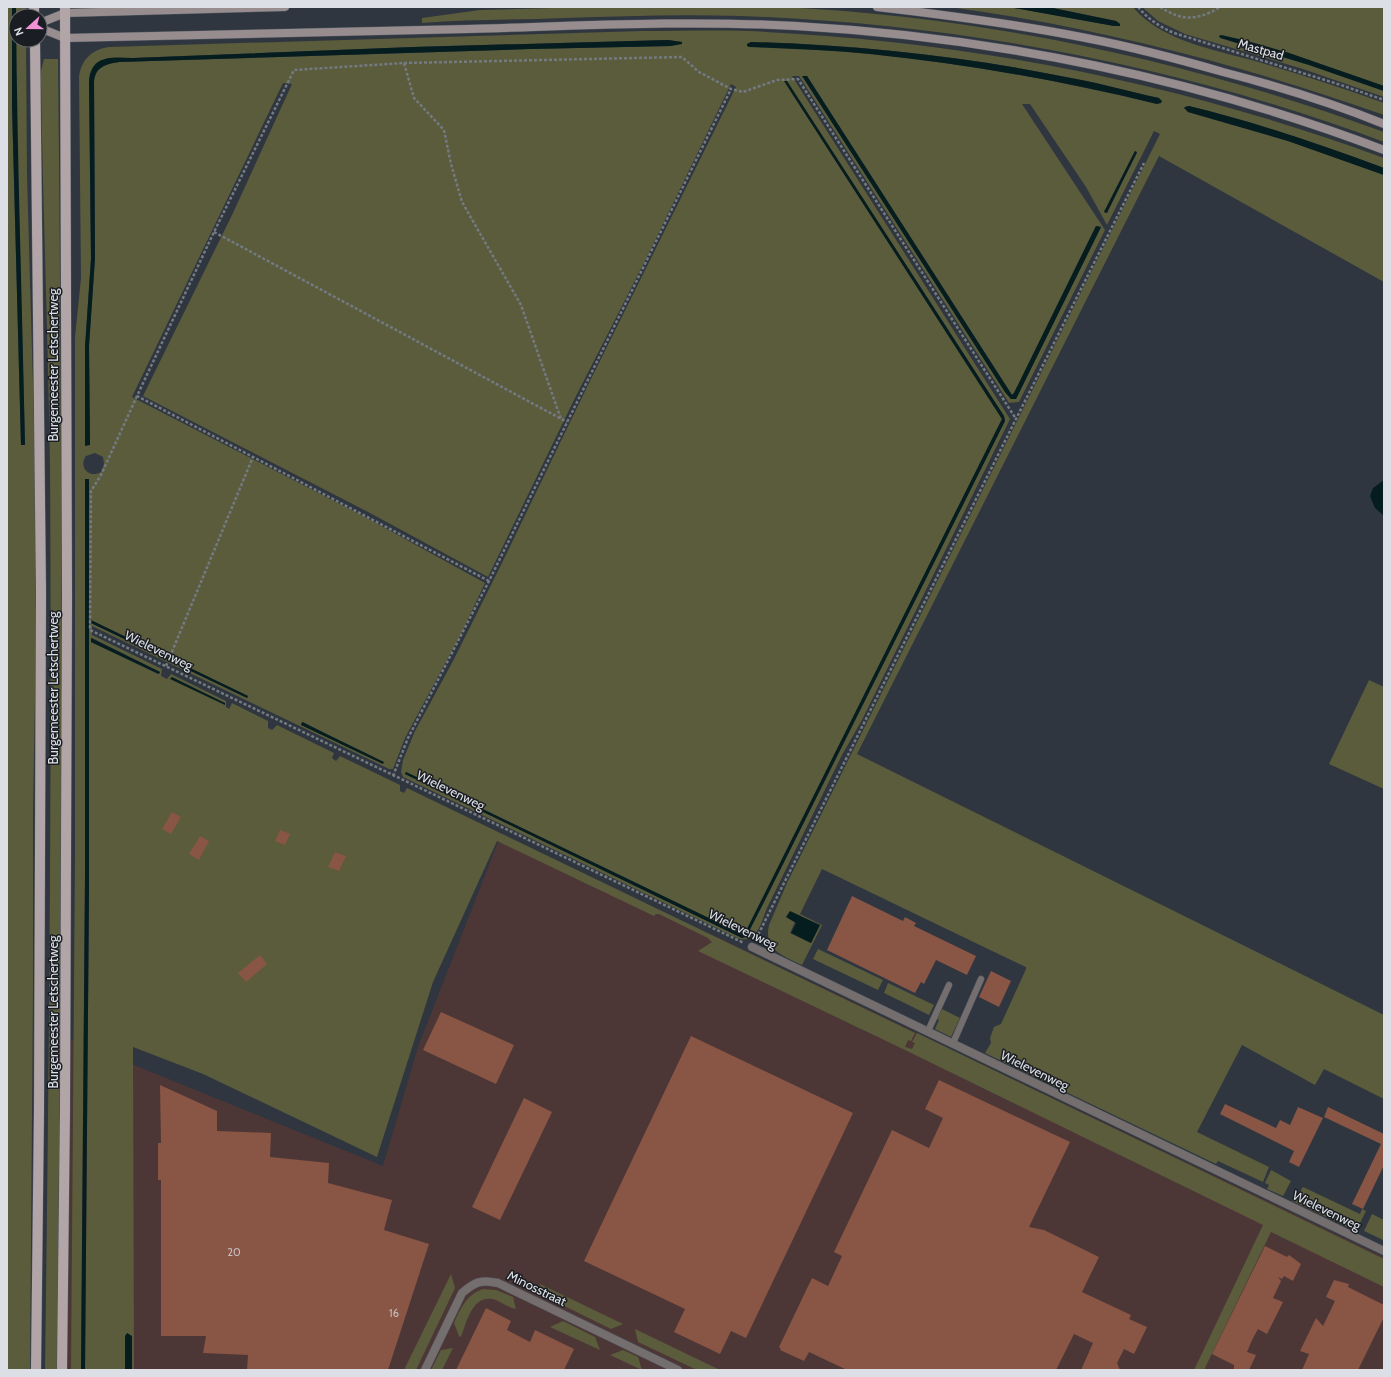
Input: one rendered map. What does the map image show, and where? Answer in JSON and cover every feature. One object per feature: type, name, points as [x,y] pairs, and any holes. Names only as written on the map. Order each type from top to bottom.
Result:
[{"type":"main road","points":[[48,19],[65,10],[285,7]]},
{"type":"main road","points":[[877,7],[943,14],[1015,25],[1086,38],[1160,55],[1292,92],[1384,124]]},
{"type":"main road","name":"Burgemeester Letschertweg","points":[[62,1370],[65,1109],[66,789],[65,10]]},
{"type":"main road","points":[[48,31],[65,38],[246,36],[725,23],[845,30],[964,43],[1083,63],[1223,97],[1292,118],[1384,150]]},
{"type":"main road","name":"Burgemeester Letschertweg","points":[[35,48],[41,594],[39,1101],[36,1370]]},
{"type":"street","name":"Wielevenweg","points":[[752,947],[1384,1251]]},
{"type":"street","name":"Minosstraat","points":[[425,1370],[462,1293],[479,1281],[490,1281],[498,1283],[678,1370]]},
{"type":"lane","points":[[953,1043],[981,979]]},
{"type":"lane","points":[[928,1031],[950,985]]},
{"type":"path","name":"Mastpad","points":[[1138,7],[1153,21],[1174,33],[1326,80],[1384,100]]},
{"type":"path","points":[[1160,7],[1180,17],[1190,18],[1200,16],[1220,8]]},
{"type":"path","points":[[489,581],[137,396],[214,232],[294,70],[404,64],[682,57],[699,72],[731,89],[743,92],[777,80],[798,79],[1016,419]]},
{"type":"path","points":[[404,64],[414,98],[444,130],[451,164],[462,202],[521,305],[561,419]]},
{"type":"path","points":[[393,776],[408,738],[489,581],[731,89]]},
{"type":"path","points":[[752,947],[1144,163]]},
{"type":"path","points":[[214,232],[567,422]]},
{"type":"path","name":"Wielevenweg","points":[[137,396],[91,491],[90,630],[752,947]]},
{"type":"path","points":[[166,666],[254,457]]},
{"type":"shaded area","points":[[1009,7],[1048,7],[1116,21],[1120,24],[1120,26],[1114,26]]},
{"type":"shaded area","points":[[1220,35],[1244,40],[1289,53],[1384,86],[1384,91],[1309,65],[1221,38],[1219,37]]},
{"type":"shaded area","points":[[668,40],[682,42],[682,44],[671,46],[119,62],[102,67],[96,73],[94,82],[95,258],[89,346],[90,445],[85,446],[85,347],[91,259],[89,81],[94,66],[99,62],[104,59],[118,57],[133,58],[413,47]]},
{"type":"shaded area","points":[[751,42],[873,49],[955,58],[1036,71],[1086,81],[1159,98],[1162,101],[1161,103],[1157,104],[1086,88],[979,68],[855,53],[747,46],[747,44]]},
{"type":"shaded area","points":[[12,48],[16,48],[25,445],[21,445],[12,104]]},
{"type":"shaded area","points":[[802,76],[807,76],[1012,395],[1096,226],[1101,227],[1016,399],[1011,399],[1005,392]]},
{"type":"shaded area","points":[[784,81],[787,81],[1004,416],[1005,421],[763,904],[746,937],[742,938],[405,774],[406,772],[744,935],[1002,419]]},
{"type":"shaded area","points":[[1189,106],[1263,126],[1336,150],[1384,168],[1384,175],[1288,141],[1188,112],[1184,108]]},
{"type":"shaded area","points":[[1135,151],[1137,152],[1107,213],[1104,212]]},
{"type":"shaded area","points":[[85,479],[89,479],[89,889],[85,1370],[81,1370],[85,878]]},
{"type":"shaded area","points":[[1384,480],[1384,516],[1375,508],[1370,496],[1373,488]]},
{"type":"shaded area","points":[[91,620],[248,696],[247,698],[91,623]]},
{"type":"shaded area","points":[[91,638],[160,672],[159,674],[91,642]]},
{"type":"shaded area","points":[[172,677],[225,703],[225,705],[170,679]]},
{"type":"shaded area","points":[[302,722],[384,762],[383,764],[301,725]]},
{"type":"shaded area","points":[[501,838],[721,939],[1384,1257],[1384,1370],[49,1370],[55,1033],[383,1166],[418,1047],[498,842]]},
{"type":"shaded area","points":[[790,911],[820,925],[811,943],[791,933],[796,923],[786,917]]},
{"type":"shaded area","points":[[127,1333],[132,1336],[132,1370],[125,1370],[125,1336]]},
{"type":"green space","points":[[7,7],[12,7],[8,8],[8,48],[12,48],[12,104],[21,445],[25,445],[16,104],[16,48],[26,48],[27,175],[35,455],[36,643],[33,811],[30,1370],[7,1370]]},
{"type":"green space","points":[[591,7],[782,7],[859,12],[1012,32],[1163,64],[1237,84],[1384,132],[1384,142],[1306,115],[1228,91],[1148,70],[1068,53],[987,39],[905,28],[823,21],[697,15],[476,20],[422,23],[422,18],[480,10]]},
{"type":"green space","points":[[949,7],[1009,7],[1114,26],[1120,24],[1116,21],[1048,7],[1133,7],[1145,19],[1160,29],[1194,44],[1295,73],[1384,103],[1384,115],[1277,80],[1169,50],[1060,25]]},
{"type":"green space","points":[[1142,7],[1384,7],[1384,86],[1289,53],[1222,35],[1220,38],[1309,65],[1384,91],[1384,97],[1303,69],[1185,34],[1158,21]]},
{"type":"green space","points":[[642,31],[749,31],[831,36],[912,44],[992,56],[1071,70],[1150,87],[1306,131],[1384,158],[1384,168],[1312,142],[1214,112],[1189,106],[1185,107],[1188,112],[1288,141],[1384,175],[1384,282],[1159,156],[857,754],[1384,1015],[1384,1099],[1324,1069],[1315,1085],[1242,1045],[1197,1132],[1269,1167],[1263,1182],[1218,1161],[1216,1164],[985,1053],[991,1043],[990,1038],[994,1027],[1001,1024],[1026,967],[822,869],[800,914],[822,925],[802,965],[776,951],[769,941],[768,934],[769,925],[787,883],[1160,134],[1154,131],[1107,225],[1086,187],[1030,104],[1022,104],[1105,230],[1019,402],[1009,403],[799,76],[792,76],[1010,419],[862,720],[842,755],[767,908],[757,932],[748,939],[735,937],[403,777],[401,772],[403,760],[415,731],[453,661],[500,567],[588,385],[736,87],[731,84],[488,577],[370,513],[143,396],[233,213],[292,84],[283,83],[132,397],[367,518],[485,583],[462,632],[405,738],[393,769],[389,769],[92,626],[92,635],[162,669],[161,676],[167,679],[171,674],[226,701],[226,707],[229,709],[232,703],[268,721],[268,728],[272,730],[277,725],[334,753],[332,758],[336,761],[340,756],[400,785],[400,791],[404,793],[407,788],[915,1033],[911,1041],[908,1040],[905,1047],[912,1049],[915,1043],[912,1042],[917,1033],[1384,1259],[1384,1287],[1271,1232],[1204,1370],[1194,1370],[1263,1225],[905,1050],[698,951],[712,942],[708,938],[659,914],[654,916],[497,841],[433,982],[377,1157],[203,1074],[133,1047],[134,1370],[132,1370],[132,1336],[125,1336],[125,1370],[85,1370],[89,889],[89,479],[85,480],[85,878],[81,1370],[71,1370],[75,853],[75,337],[81,278],[79,77],[82,65],[88,56],[97,50],[109,47]],"holes":[[[668,40],[682,42],[671,46],[119,62],[102,67],[96,73],[94,82],[95,258],[89,346],[90,445],[85,445],[85,347],[91,259],[89,81],[108,58],[413,47]],[[751,42],[832,46],[955,58],[1036,71],[1097,83],[1159,98],[1157,104],[1015,74],[871,54],[747,44]],[[803,76],[807,76],[1012,395],[1096,226],[1101,227],[1016,399],[1011,399],[1005,392]],[[784,81],[861,196],[1004,416],[1005,421],[746,937],[742,938],[405,774],[406,772],[744,935],[1002,419]],[[1135,151],[1137,153],[1106,213],[1104,212],[1105,210]],[[95,453],[103,457],[104,464],[101,472],[97,474],[92,474],[86,471],[83,464],[86,456]],[[91,621],[248,696],[247,698],[91,623]],[[92,638],[160,672],[158,674],[91,642]],[[303,722],[383,764],[302,725]],[[786,917],[820,925],[811,943],[790,933],[795,922]]]},
{"type":"green space","points":[[44,59],[58,59],[61,387],[61,714],[57,1370],[45,1370],[51,692],[50,466],[41,85],[41,71]]},
{"type":"green space","points":[[1369,680],[1384,687],[1384,789],[1329,764]]},
{"type":"green space","points":[[818,949],[883,980],[878,990],[813,959]]},
{"type":"green space","points":[[888,983],[934,1005],[929,1015],[884,993]]},
{"type":"green space","points":[[942,1009],[960,1018],[951,1037],[935,1029],[939,1020],[937,1019]]},
{"type":"green space","points":[[1271,1170],[1291,1181],[1283,1196],[1267,1189],[1269,1185],[1265,1183]]},
{"type":"green space","points":[[1303,1187],[1360,1214],[1362,1209],[1366,1211],[1356,1231],[1292,1201],[1295,1194],[1298,1195]]},
{"type":"green space","points":[[1372,1214],[1384,1220],[1383,1240],[1364,1231]]},
{"type":"green space","points":[[451,1274],[455,1288],[416,1370],[404,1370]]},
{"type":"green space","points":[[540,1284],[623,1324],[611,1329],[544,1296]]},
{"type":"green space","points":[[483,1289],[496,1290],[513,1297],[516,1309],[496,1300],[482,1300],[476,1304],[472,1310],[461,1337],[459,1336],[454,1323],[468,1298]]},
{"type":"green space","points":[[563,1321],[595,1337],[600,1350],[550,1327]]},
{"type":"green space","points":[[635,1329],[720,1370],[697,1370],[638,1342]]},
{"type":"green space","points":[[453,1348],[442,1370],[431,1370],[441,1350]]},
{"type":"green space","points":[[623,1350],[638,1357],[642,1370],[610,1355]]},
{"type":"building","points":[[172,812],[181,817],[171,834],[162,829]]},
{"type":"building","points":[[280,830],[290,834],[285,845],[275,841]]},
{"type":"building","points":[[200,836],[209,841],[199,860],[189,854]]},
{"type":"building","points":[[335,852],[346,856],[339,871],[328,867]]},
{"type":"building","points":[[852,896],[903,921],[905,917],[916,923],[914,926],[976,956],[967,975],[936,960],[924,984],[921,982],[915,993],[827,950]]},
{"type":"building","points":[[260,955],[267,964],[246,982],[238,973]]},
{"type":"building","points":[[991,971],[1011,981],[999,1007],[979,997]]},
{"type":"building","points":[[441,1012],[514,1045],[496,1084],[423,1050]]},
{"type":"building","points":[[691,1036],[853,1113],[746,1338],[731,1331],[720,1354],[674,1332],[685,1309],[584,1261]]},
{"type":"building","points":[[939,1080],[1070,1142],[1029,1227],[1044,1230],[1099,1257],[1082,1292],[1131,1315],[1129,1319],[1147,1327],[1134,1354],[1124,1349],[1117,1363],[1120,1370],[1081,1370],[1093,1343],[1074,1334],[1056,1370],[847,1370],[809,1352],[804,1361],[780,1350],[781,1349],[779,1347],[812,1278],[828,1286],[842,1256],[834,1252],[892,1130],[929,1148],[943,1118],[925,1109]]},
{"type":"building","points":[[160,1085],[217,1111],[217,1131],[271,1133],[270,1157],[329,1163],[328,1183],[392,1200],[384,1230],[429,1244],[388,1370],[247,1370],[248,1355],[203,1353],[206,1336],[161,1336],[161,1180],[158,1180],[158,1143],[161,1143]]},
{"type":"building","points":[[524,1098],[552,1112],[500,1220],[472,1207]]},
{"type":"building","points":[[1225,1104],[1276,1128],[1280,1120],[1290,1125],[1298,1107],[1323,1118],[1299,1167],[1289,1162],[1294,1151],[1220,1114]]},
{"type":"building","points":[[1328,1107],[1384,1134],[1384,1165],[1363,1209],[1352,1204],[1381,1144],[1324,1117]]},
{"type":"building","points":[[1265,1246],[1287,1257],[1289,1255],[1301,1264],[1293,1281],[1284,1276],[1282,1279],[1278,1277],[1281,1281],[1273,1298],[1283,1302],[1267,1334],[1258,1329],[1252,1340],[1247,1352],[1256,1355],[1249,1370],[1234,1369],[1234,1365],[1212,1354]]},
{"type":"building","points":[[1334,1280],[1349,1284],[1348,1287],[1384,1305],[1384,1317],[1358,1370],[1302,1370],[1309,1354],[1300,1351],[1316,1318],[1323,1326],[1335,1301],[1326,1297]]},
{"type":"building","points":[[486,1308],[511,1321],[507,1330],[530,1342],[535,1330],[574,1349],[564,1370],[456,1370]]}]
